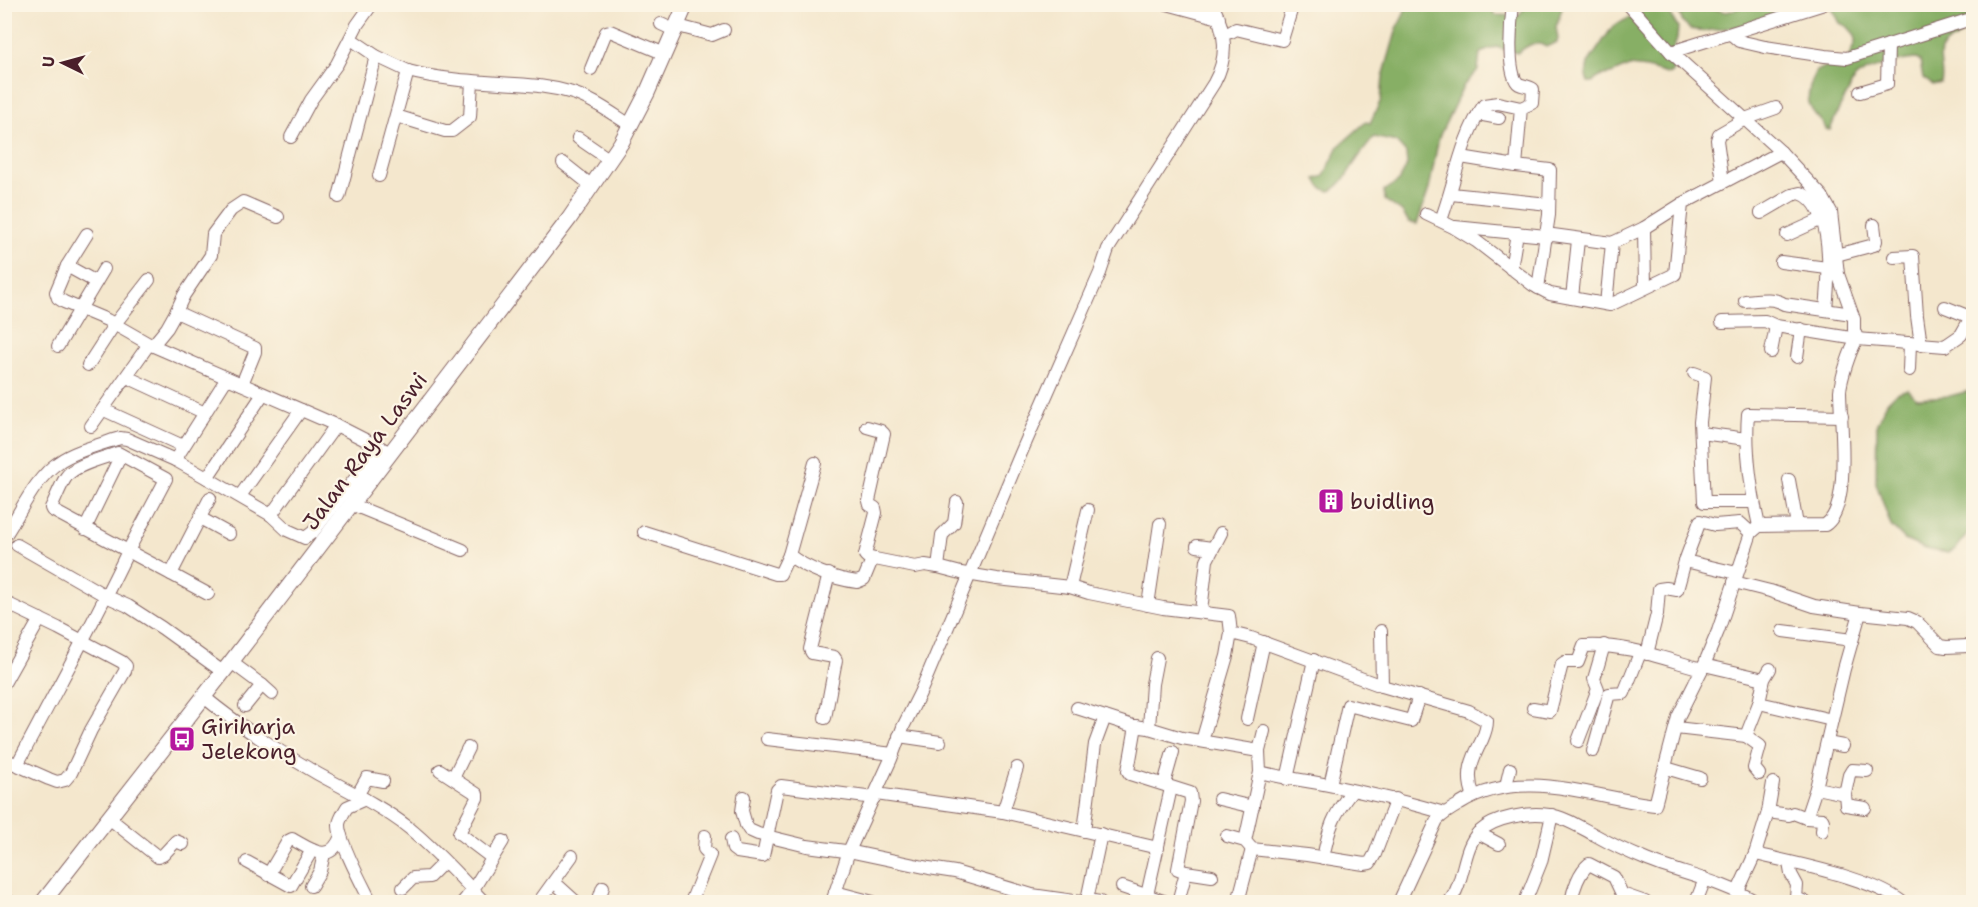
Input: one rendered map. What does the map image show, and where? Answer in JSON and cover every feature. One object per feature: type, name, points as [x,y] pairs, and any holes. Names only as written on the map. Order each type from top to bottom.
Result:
[{"type":"main road","name":"Jalan Raya Laswi","points":[[43,903],[351,504],[385,450],[488,327],[592,186],[630,125],[687,4]]},
{"type":"street","points":[[291,137],[316,91],[337,64],[357,25],[372,4]]},
{"type":"street","points":[[1167,4],[1219,18]]},
{"type":"street","points":[[873,903],[834,897],[855,852],[899,736],[920,693],[1110,245],[1223,64],[1223,34],[1212,4]]},
{"type":"street","points":[[1223,34],[1231,33],[1236,28],[1282,40],[1293,4]]},
{"type":"street","points":[[1299,4],[1307,6],[1312,4]]},
{"type":"street","points":[[1441,220],[1461,157],[1478,114],[1484,105],[1488,103],[1521,108],[1530,105],[1533,88],[1519,84],[1515,78],[1509,44],[1513,4]]},
{"type":"street","points":[[1628,4],[1671,52],[1781,152],[1815,188],[1829,208],[1839,280],[1852,314],[1857,339],[1841,385],[1843,467],[1840,503],[1832,519],[1825,525],[1797,525],[1755,530],[1740,523],[1715,525],[1700,521]]},
{"type":"street","points":[[1671,52],[1824,4]]},
{"type":"street","points":[[1731,34],[1739,41],[1847,58],[1974,18]]},
{"type":"street","points":[[661,24],[710,35],[724,30]]},
{"type":"street","points":[[591,69],[606,32],[665,54]]},
{"type":"street","points":[[351,39],[376,56],[408,71],[427,76],[543,85],[571,92],[590,100],[630,125]]},
{"type":"street","points":[[1860,92],[1887,84],[1888,45]]},
{"type":"street","points":[[339,198],[376,56]]},
{"type":"street","points":[[379,176],[408,71]]},
{"type":"street","points":[[396,116],[446,131],[452,130],[470,117],[472,81]]},
{"type":"street","points":[[1516,166],[1521,108]]},
{"type":"street","points":[[1723,182],[1717,137],[1719,134],[1745,119],[1776,108]]},
{"type":"street","points":[[1478,114],[1499,118]]},
{"type":"street","points":[[578,138],[610,160]]},
{"type":"street","points":[[1453,227],[1553,235],[1612,243],[1644,228],[1683,204],[1781,152]]},
{"type":"street","points":[[1461,157],[1550,169],[1546,236],[1538,288]]},
{"type":"street","points":[[563,164],[592,186]]},
{"type":"street","points":[[1761,213],[1800,193],[1807,196],[1816,206],[1822,219],[1827,242],[1826,309]]},
{"type":"street","points":[[1451,194],[1549,204]]},
{"type":"street","points":[[91,426],[151,345],[167,328],[184,295],[210,255],[213,248],[213,234],[231,210],[243,202],[278,217]]},
{"type":"street","points":[[1426,214],[1441,220],[1476,241],[1511,269],[1550,294],[1612,304],[1676,274],[1683,204]]},
{"type":"street","points":[[1787,235],[1822,219]]},
{"type":"street","points":[[1836,255],[1874,245],[1876,241],[1874,225]]},
{"type":"street","points":[[1644,228],[1645,287]]},
{"type":"street","points":[[1511,269],[1517,233]]},
{"type":"street","points":[[87,234],[67,266],[56,292],[58,298],[151,345],[336,425],[385,450]]},
{"type":"street","points":[[1572,298],[1578,240]]},
{"type":"street","points":[[1606,304],[1612,243]]},
{"type":"street","points":[[1894,256],[1913,255],[1917,316],[1916,344],[1908,370]]},
{"type":"street","points":[[1781,262],[1827,268]]},
{"type":"street","points":[[67,266],[96,282]]},
{"type":"street","points":[[58,346],[104,269]]},
{"type":"street","points":[[88,365],[114,325],[149,280]]},
{"type":"street","points":[[1745,301],[1762,299],[1852,314]]},
{"type":"street","points":[[1722,322],[1765,321],[1776,326],[1857,339],[1948,346],[1971,324],[1945,307]]},
{"type":"street","points":[[176,312],[255,348],[242,384]]},
{"type":"street","points":[[1771,352],[1776,326]]},
{"type":"street","points":[[1797,357],[1801,329]]},
{"type":"street","points":[[1593,750],[1609,694],[1624,693],[1644,653],[1657,614],[1659,589],[1677,590],[1700,521],[1704,502],[1701,434],[1705,377],[1694,373]]},
{"type":"street","points":[[127,377],[205,413]]},
{"type":"street","points":[[175,460],[227,378]]},
{"type":"street","points":[[207,478],[263,394]]},
{"type":"street","points":[[104,410],[183,446]]},
{"type":"street","points":[[240,496],[301,410]]},
{"type":"street","points":[[1399,903],[1437,820],[1444,813],[1474,796],[1506,786],[1534,785],[1655,805],[1676,728],[1718,631],[1735,578],[1755,530],[1747,439],[1749,414],[1842,416]]},
{"type":"street","points":[[271,515],[336,425]]},
{"type":"street","points":[[867,427],[884,434],[869,501],[876,513],[865,555],[867,557],[915,567],[926,565],[997,579],[1070,587],[1089,593],[1148,604],[1229,616],[1231,633],[1227,656],[1202,741]]},
{"type":"street","points":[[1701,434],[1747,439]]},
{"type":"street","points":[[4,537],[42,477],[59,461],[120,438],[175,460],[240,496],[271,515],[296,536],[304,538],[310,536],[376,462]]},
{"type":"street","points":[[16,765],[106,596],[128,551],[166,478],[118,453],[70,472],[51,508],[54,512],[85,529],[128,551],[208,594]]},
{"type":"street","points":[[85,529],[121,455]]},
{"type":"street","points":[[644,532],[776,574],[781,572],[789,555],[815,464]]},
{"type":"street","points":[[1789,480],[1797,525]]},
{"type":"street","points":[[171,574],[210,498]]},
{"type":"street","points":[[938,567],[942,535],[954,523],[957,502]]},
{"type":"street","points":[[1704,502],[1754,502]]},
{"type":"street","points":[[351,504],[463,550]]},
{"type":"street","points":[[1070,587],[1088,510]]},
{"type":"street","points":[[200,518],[229,534]]},
{"type":"street","points":[[1148,604],[1160,524]]},
{"type":"street","points":[[1201,611],[1204,574],[1212,548],[1221,533]]},
{"type":"street","points":[[17,545],[106,596],[128,606],[194,650],[195,653],[267,689],[245,706]]},
{"type":"street","points":[[1197,546],[1212,548]]},
{"type":"street","points":[[789,555],[829,574],[860,582],[875,559]]},
{"type":"street","points":[[1685,561],[1814,606],[1860,614],[1908,618],[1917,622],[1940,646],[1968,646]]},
{"type":"street","points":[[825,718],[836,660],[835,657],[812,653],[810,649],[829,574]]},
{"type":"street","points":[[4,602],[82,640],[126,666],[91,730],[71,773],[65,780],[57,782],[4,759]]},
{"type":"street","points":[[1806,818],[1816,788],[1860,614]]},
{"type":"street","points":[[4,683],[40,619]]},
{"type":"street","points":[[1381,631],[1382,686]]},
{"type":"street","points":[[1784,631],[1852,640]]},
{"type":"street","points":[[1231,633],[1263,642],[1382,686],[1469,711],[1487,721],[1487,727],[1470,770],[1469,778],[1474,796]]},
{"type":"street","points":[[1247,719],[1263,642]]},
{"type":"street","points":[[1578,741],[1598,689],[1594,676],[1604,645]]},
{"type":"street","points":[[1533,708],[1550,711],[1563,663],[1578,662],[1584,646],[1604,645],[1703,667],[1767,674],[1746,736]]},
{"type":"street","points":[[1149,728],[1152,684],[1157,658]]},
{"type":"street","points":[[1287,779],[1314,660]]},
{"type":"street","points":[[1330,785],[1348,705],[1412,722],[1419,696]]},
{"type":"street","points":[[204,697],[229,717],[281,751],[361,796],[409,828],[484,903]]},
{"type":"street","points":[[1759,703],[1832,720]]},
{"type":"street","points":[[1077,708],[1182,738],[1259,751]]},
{"type":"street","points":[[1084,831],[1095,744],[1105,717]]},
{"type":"street","points":[[1136,726],[1128,771],[1130,774],[1191,795],[1178,867],[1179,870],[1186,872],[1212,876]]},
{"type":"street","points":[[1676,728],[1746,736],[1749,740],[1759,743],[1754,768],[1759,774]]},
{"type":"street","points":[[1238,903],[1249,845],[1260,772],[1259,751],[1264,731]]},
{"type":"street","points":[[899,736],[940,742]]},
{"type":"street","points":[[767,739],[893,754]]},
{"type":"street","points":[[1827,743],[1843,746]]},
{"type":"street","points":[[453,778],[468,748]]},
{"type":"street","points":[[1148,896],[1173,752]]},
{"type":"street","points":[[1003,812],[1017,768]]},
{"type":"street","points":[[1666,768],[1700,778]]},
{"type":"street","points":[[1506,786],[1510,769]]},
{"type":"street","points":[[440,770],[477,794],[460,830],[460,836],[492,858]]},
{"type":"street","points":[[1865,808],[1846,805],[1845,794],[1852,770],[1868,771]]},
{"type":"street","points":[[1260,772],[1396,799],[1444,813]]},
{"type":"street","points":[[371,903],[341,836],[339,825],[347,807],[361,796],[367,778],[383,781]]},
{"type":"street","points":[[1737,893],[1755,854],[1768,812],[1773,783]]},
{"type":"street","points":[[731,839],[733,849],[737,852],[761,857],[764,854],[777,790],[781,786],[1003,812],[1158,848]]},
{"type":"street","points":[[1816,788],[1845,794]]},
{"type":"street","points":[[1323,858],[1334,816],[1352,790]]},
{"type":"street","points":[[744,797],[742,811],[746,825],[753,832],[767,831],[807,846],[855,852],[955,872],[1031,899],[1087,902],[1101,834]]},
{"type":"street","points":[[1219,799],[1253,807]]},
{"type":"street","points":[[1227,836],[1249,845],[1358,864],[1370,863],[1376,854],[1396,799]]},
{"type":"street","points":[[1768,812],[1789,815],[1793,813],[1806,818],[1822,819],[1822,831]]},
{"type":"street","points":[[1449,903],[1455,895],[1472,842],[1478,833],[1484,828],[1509,818],[1534,813],[1552,815],[1647,860],[1705,879],[1756,903]]},
{"type":"street","points":[[1525,903],[1541,862],[1552,815]]},
{"type":"street","points":[[109,818],[158,856],[163,855],[176,841],[183,844]]},
{"type":"street","points":[[1478,833],[1499,844]]},
{"type":"street","points":[[268,875],[288,841],[292,839],[318,852],[332,850],[338,844],[341,836]]},
{"type":"street","points":[[691,903],[710,857],[704,849],[705,836]]},
{"type":"street","points":[[463,903],[503,841]]},
{"type":"street","points":[[247,862],[292,886],[318,852]]},
{"type":"street","points":[[311,886],[320,871],[318,852]]},
{"type":"street","points":[[1755,854],[1809,866],[1875,887],[1891,894],[1902,903]]},
{"type":"street","points":[[539,903],[572,856]]},
{"type":"street","points":[[403,888],[413,878],[429,876],[444,862]]},
{"type":"street","points":[[1789,863],[1791,874],[1797,885],[1796,898],[1805,903]]},
{"type":"street","points":[[1571,903],[1581,874],[1589,864],[1614,877],[1622,894],[1645,903]]},
{"type":"street","points":[[1178,903],[1186,872]]},
{"type":"street","points":[[1696,903],[1705,879]]},
{"type":"street","points":[[554,882],[576,902]]},
{"type":"street","points":[[598,903],[603,887]]},
{"type":"street","points":[[1122,887],[1167,903]]},
{"type":"street","points":[[4,899],[9,903]]},
{"type":"green space","points":[[1406,5],[1489,5],[1495,15],[1518,16],[1527,5],[1563,5],[1556,27],[1557,42],[1546,47],[1531,44],[1517,53],[1496,47],[1480,53],[1478,70],[1464,85],[1439,137],[1429,189],[1417,224],[1409,222],[1402,212],[1385,200],[1384,191],[1399,181],[1407,165],[1406,153],[1396,142],[1374,137],[1342,182],[1330,191],[1321,188],[1316,179],[1324,176],[1339,146],[1366,122],[1370,123],[1381,100],[1383,77]]},
{"type":"green space","points":[[1637,5],[1667,5],[1678,27],[1677,39],[1670,58],[1673,70],[1671,74],[1629,66],[1588,82],[1586,76],[1588,63],[1613,26],[1629,18],[1633,19],[1640,9]]},
{"type":"green space","points":[[1679,5],[1701,5],[1726,12],[1741,6],[1766,8],[1774,5],[1811,5],[1758,24],[1705,31],[1690,29],[1683,23],[1678,9]]},
{"type":"green space","points":[[1830,5],[1968,5],[1964,30],[1957,38],[1945,44],[1941,50],[1941,83],[1933,85],[1923,78],[1920,61],[1916,59],[1874,68],[1853,82],[1830,130],[1826,129],[1812,110],[1809,90],[1816,71],[1846,63],[1855,43],[1855,35],[1848,27],[1840,23]]},
{"type":"green space","points":[[1908,389],[1916,398],[1950,396],[1973,390],[1973,527],[1956,549],[1948,553],[1925,549],[1905,540],[1891,526],[1876,483],[1877,423],[1887,402],[1896,393]]},
{"type":"place","name":"buidling","points":[[1331,501]]},
{"type":"place","name":"Giriharja Jelekong","points":[[182,739]]}]
